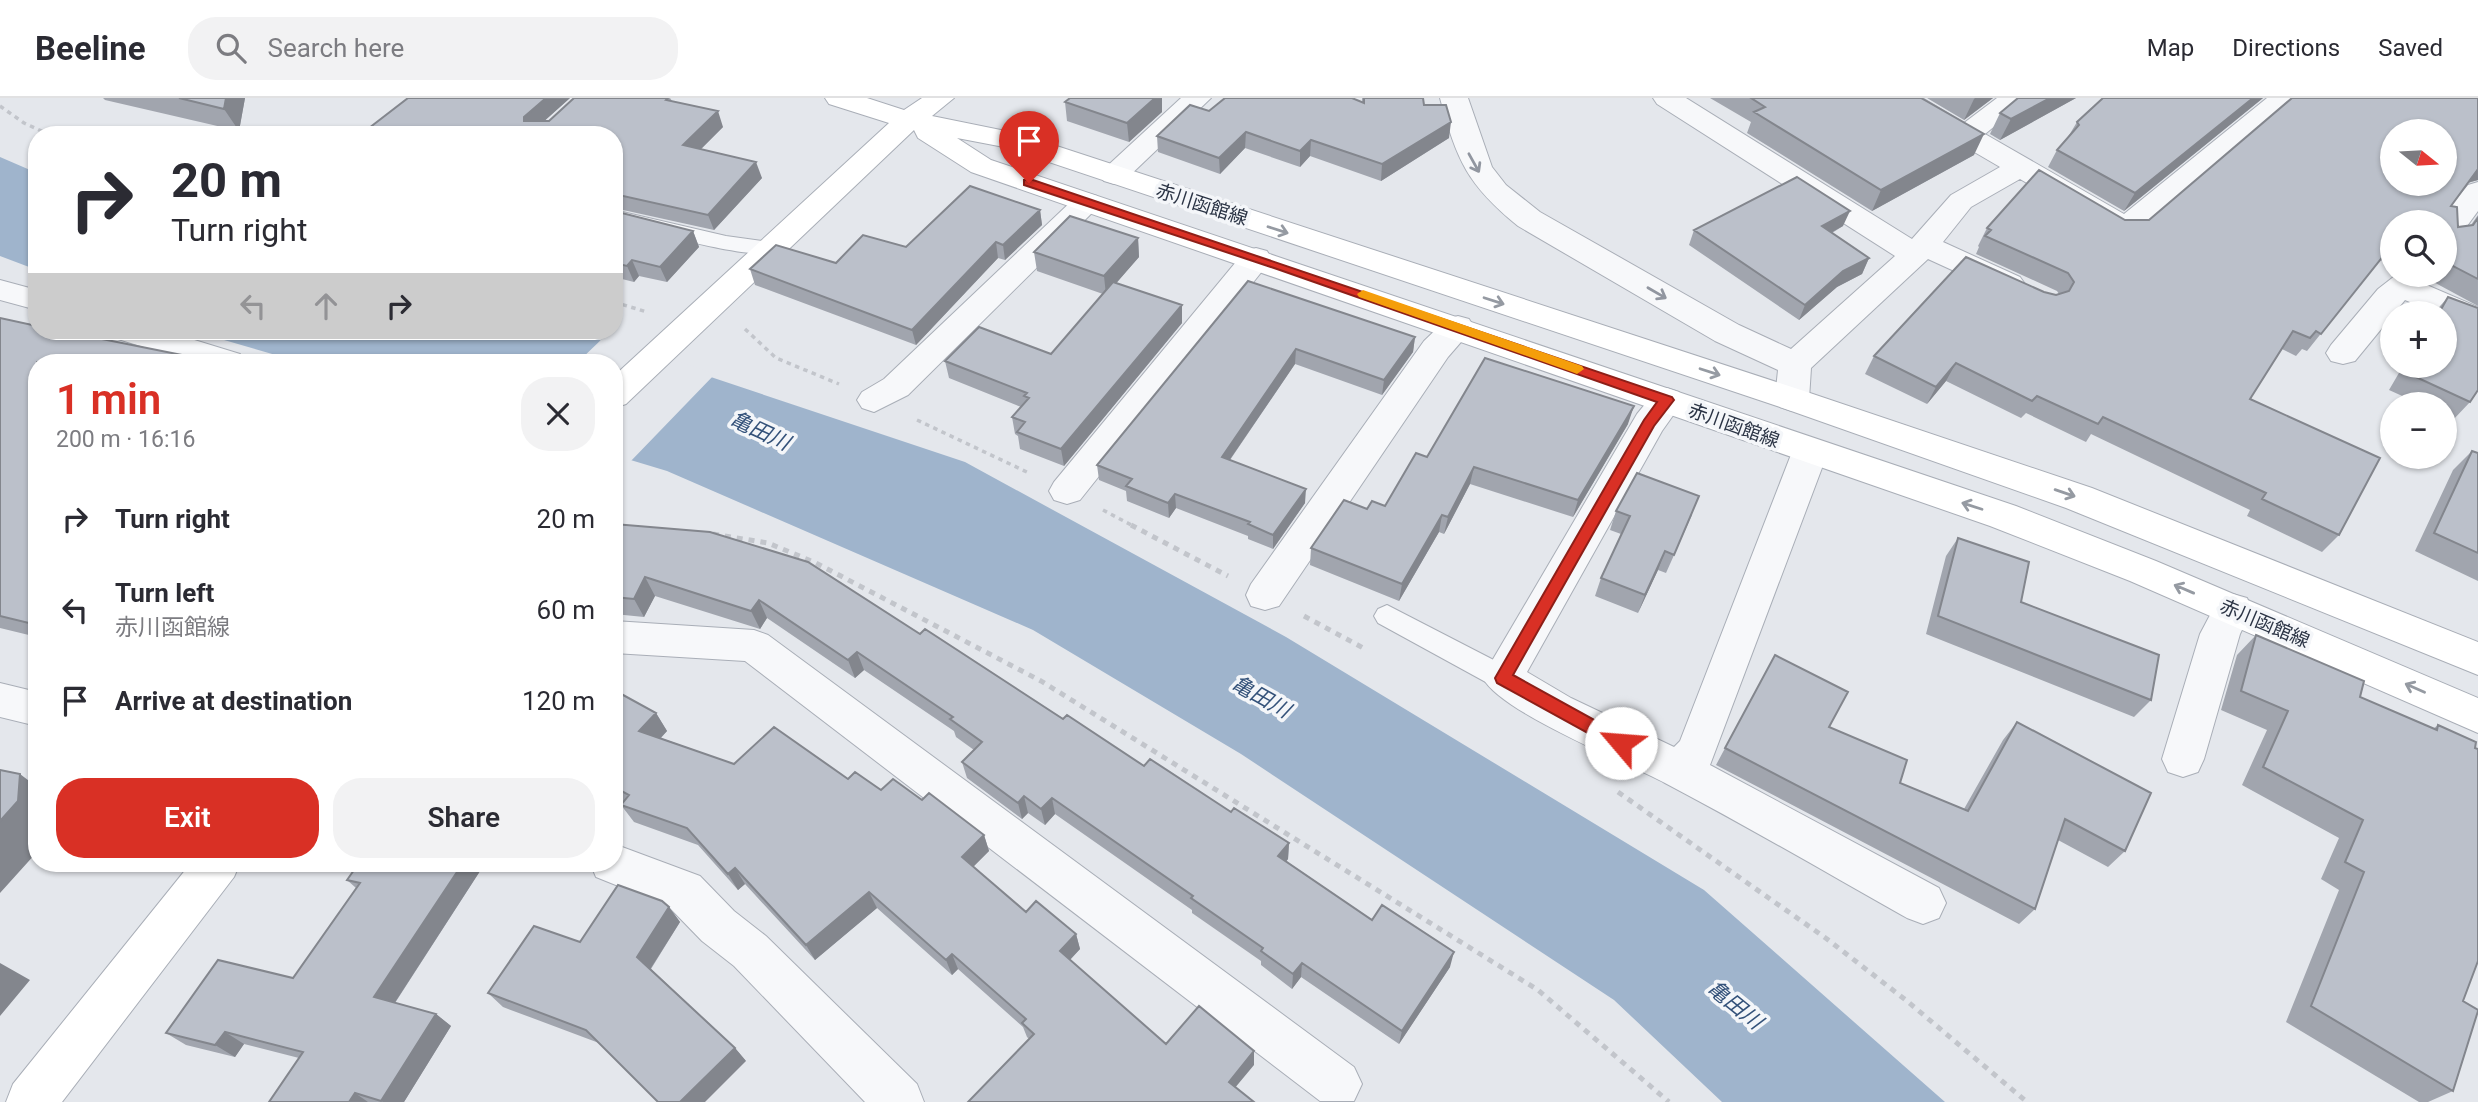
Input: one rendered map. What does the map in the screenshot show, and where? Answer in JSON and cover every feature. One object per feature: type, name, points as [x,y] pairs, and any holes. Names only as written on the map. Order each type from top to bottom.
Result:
[{"type":"main road","points":[[839,98],[908,120]]},
{"type":"main road","points":[[623,387],[908,120],[940,98]]},
{"type":"main road","name":"赤川函館線","points":[[908,120],[1010,141],[1792,399],[2079,498],[2478,659]]},
{"type":"main road","name":"赤川函館線","points":[[908,120],[981,166],[1458,327],[1810,452],[2003,516],[2233,609],[2478,716]]},
{"type":"main road","points":[[32,1102],[211,872]]},
{"type":"street","points":[[1114,175],[1197,98]]},
{"type":"street","points":[[1454,98],[1468,152],[1483,179],[1503,199],[1530,219],[1727,333],[1795,364]]},
{"type":"street","points":[[1667,98],[1920,250],[2033,295]]},
{"type":"street","points":[[1902,98],[2126,228],[2284,98]]},
{"type":"street","points":[[1967,134],[2015,98]]},
{"type":"street","points":[[1792,399],[1795,364],[1920,250],[1961,201],[2022,166]]},
{"type":"street","points":[[2457,220],[2475,200]]},
{"type":"street","points":[[874,400],[896,387],[1087,202]]},
{"type":"street","points":[[1067,491],[1256,258]]},
{"type":"street","points":[[2343,353],[2389,296],[2400,287]]},
{"type":"street","points":[[2419,287],[2478,319]]},
{"type":"street","points":[[0,290],[28,298]]},
{"type":"street","points":[[1265,595],[1436,349],[1458,327]]},
{"type":"street","points":[[158,340],[203,354]]},
{"type":"street","points":[[1667,400],[1649,423],[1503,678],[1557,710],[1680,771],[1923,903]]},
{"type":"street","points":[[1680,771],[1697,751],[1810,452]]},
{"type":"street","points":[[2183,759],[2220,634],[2233,609]]},
{"type":"street","points":[[623,638],[754,646],[1337,1084]]},
{"type":"street","points":[[0,700],[28,707]]},
{"type":"street","points":[[623,867],[684,891],[718,926],[750,951],[900,1102]]},
{"type":"lane","points":[[623,218],[726,243],[769,249]]},
{"type":"lane","points":[[1387,616],[1503,678]]},
{"type":"path","points":[[0,106],[30,126]]},
{"type":"path","points":[[623,305],[647,312]]},
{"type":"path","points":[[745,329],[776,358],[874,400],[1067,491],[1376,655]]},
{"type":"path","points":[[708,534],[768,543],[816,563],[1041,681],[1538,990],[1669,1102]]},
{"type":"path","points":[[1615,791],[1828,939],[2027,1102]]},
{"type":"water","points":[[0,157],[28,169],[28,267],[0,256]]},
{"type":"water","name":"亀田川","points":[[224,340],[600,340],[965,462],[1286,637],[1704,890],[1945,1102],[1722,1102],[1614,1000],[1241,754],[1033,630],[667,471],[623,458],[623,354],[272,354]]},
{"type":"pier","points":[[601,340],[613,340],[715,374],[629,463],[623,461],[623,354],[586,354]]},
{"type":"building","points":[[179,98],[226,98],[224,109]]},
{"type":"building","points":[[408,98],[546,98],[524,117],[524,121],[549,121],[574,98],[668,98],[666,100],[718,111],[683,145],[756,162],[708,215],[623,196],[623,126],[372,126]]},
{"type":"building","points":[[1070,98],[1155,98],[1127,123],[1065,102]]},
{"type":"building","points":[[1225,98],[1352,98],[1364,103],[1364,98],[1423,98],[1424,105],[1446,105],[1451,122],[1382,164],[1311,140],[1300,151],[1246,132],[1219,158],[1157,136],[1190,105],[1209,111]]},
{"type":"building","points":[[1751,98],[1921,98],[1984,134],[1881,190],[1754,112],[1765,107]]},
{"type":"building","points":[[2018,98],[2050,98],[2011,119],[2000,113]]},
{"type":"building","points":[[2103,98],[2253,98],[2135,193],[2057,150],[2079,125],[2077,122]]},
{"type":"building","points":[[2292,98],[2478,98],[2478,169],[2451,206],[2457,207],[2458,227],[2473,225],[2478,218],[2478,279],[2457,268],[2457,210],[2380,210],[2380,260],[2321,334],[2316,331],[2310,338],[2293,331],[2250,399],[2380,458],[2339,535],[2262,499],[2266,493],[2103,417],[2098,424],[2037,396],[2032,401],[1956,363],[1936,387],[1874,356],[1966,257],[2044,292],[2056,295],[2069,291],[2074,282],[2068,273],[1985,236],[1991,230],[1987,228],[2039,170],[2125,220],[2149,220]]},
{"type":"building","points":[[1797,177],[1850,211],[1822,226],[1869,258],[1843,271],[1805,305],[1694,230]]},
{"type":"building","points":[[970,186],[1040,210],[1003,245],[996,242],[912,330],[750,269],[776,245],[836,263],[863,235],[906,247]]},
{"type":"building","points":[[623,213],[693,231],[660,267],[632,260],[627,266],[623,265]]},
{"type":"building","points":[[1070,216],[1138,238],[1104,276],[1034,252]]},
{"type":"building","points":[[1248,281],[1415,337],[1384,380],[1296,349],[1222,457],[1306,489],[1273,535],[1248,524],[1250,522],[1175,494],[1168,503],[1126,486],[1132,479],[1097,465]]},
{"type":"building","points":[[1113,282],[1182,305],[1061,449],[1017,432],[1025,422],[1012,417],[1029,398],[1024,396],[1027,393],[945,361],[979,327],[1051,354]]},
{"type":"building","points":[[2448,297],[2478,308],[2478,390],[2470,402],[2457,396],[2457,392],[2448,392],[2418,378],[2457,378],[2457,301],[2446,301]]},
{"type":"building","points":[[0,318],[28,324],[28,340],[107,340],[177,354],[28,354],[28,623],[0,616]]},
{"type":"building","points":[[1485,358],[1634,406],[1578,500],[1474,467],[1448,517],[1442,515],[1402,584],[1311,548],[1344,500],[1367,509],[1372,501],[1385,506],[1416,453],[1427,457]]},
{"type":"building","points":[[2472,451],[2478,453],[2478,553],[2434,533]]},
{"type":"building","points":[[1637,473],[1699,496],[1674,555],[1665,551],[1645,595],[1601,578],[1630,516],[1616,511]]},
{"type":"building","points":[[623,525],[710,532],[808,562],[920,634],[925,629],[1063,719],[1067,715],[1144,766],[1150,759],[1231,812],[1234,808],[1289,843],[1278,856],[1372,920],[1382,905],[1454,952],[1402,1031],[1302,963],[1293,974],[1261,951],[1263,948],[1191,898],[1193,896],[1052,798],[1041,809],[1024,796],[1018,803],[962,762],[982,742],[950,719],[953,717],[857,652],[848,660],[759,600],[751,611],[645,577],[634,599],[623,598]]},
{"type":"building","points":[[1958,538],[2029,562],[2021,602],[2159,655],[2151,700],[1938,616]]},
{"type":"building","points":[[2256,635],[2364,681],[2360,697],[2437,730],[2438,725],[2476,742],[2478,961],[2463,1001],[2478,1011],[2453,1091],[2311,1006],[2364,872],[2345,862],[2363,820],[2263,767],[2288,711],[2241,691]]},
{"type":"building","points":[[1775,655],[1848,692],[1829,727],[1907,760],[1900,783],[1968,811],[2017,722],[2151,793],[2125,851],[2065,819],[2035,909],[1725,748]]},
{"type":"building","points":[[623,695],[656,713],[639,731],[734,764],[774,727],[848,779],[855,772],[881,790],[893,779],[922,800],[929,793],[984,835],[962,857],[1026,912],[1036,901],[1076,934],[1060,951],[1166,1044],[1199,1006],[1254,1051],[1229,1082],[1254,1102],[968,1102],[1034,1034],[1022,1023],[1026,1019],[952,954],[946,960],[869,892],[806,945],[735,868],[728,874],[687,828],[623,806],[629,795],[623,792]]},
{"type":"building","points":[[0,770],[20,774],[18,801],[0,821]]},
{"type":"building","points":[[353,872],[457,872],[374,997],[436,1014],[381,1101],[355,1093],[349,1102],[269,1102],[303,1052],[225,1032],[215,1045],[166,1033],[218,960],[293,978],[360,883],[347,880]]},
{"type":"building","points":[[618,885],[662,901],[669,907],[637,957],[735,1048],[680,1102],[658,1102],[586,1030],[488,993],[534,926],[580,942]]},
{"type":"slow traffic","points":[[1363,294],[1577,369]]},
{"type":"route","points":[[1029,183],[1281,266],[1667,400],[1649,423],[1503,678],[1621,743]]}]
